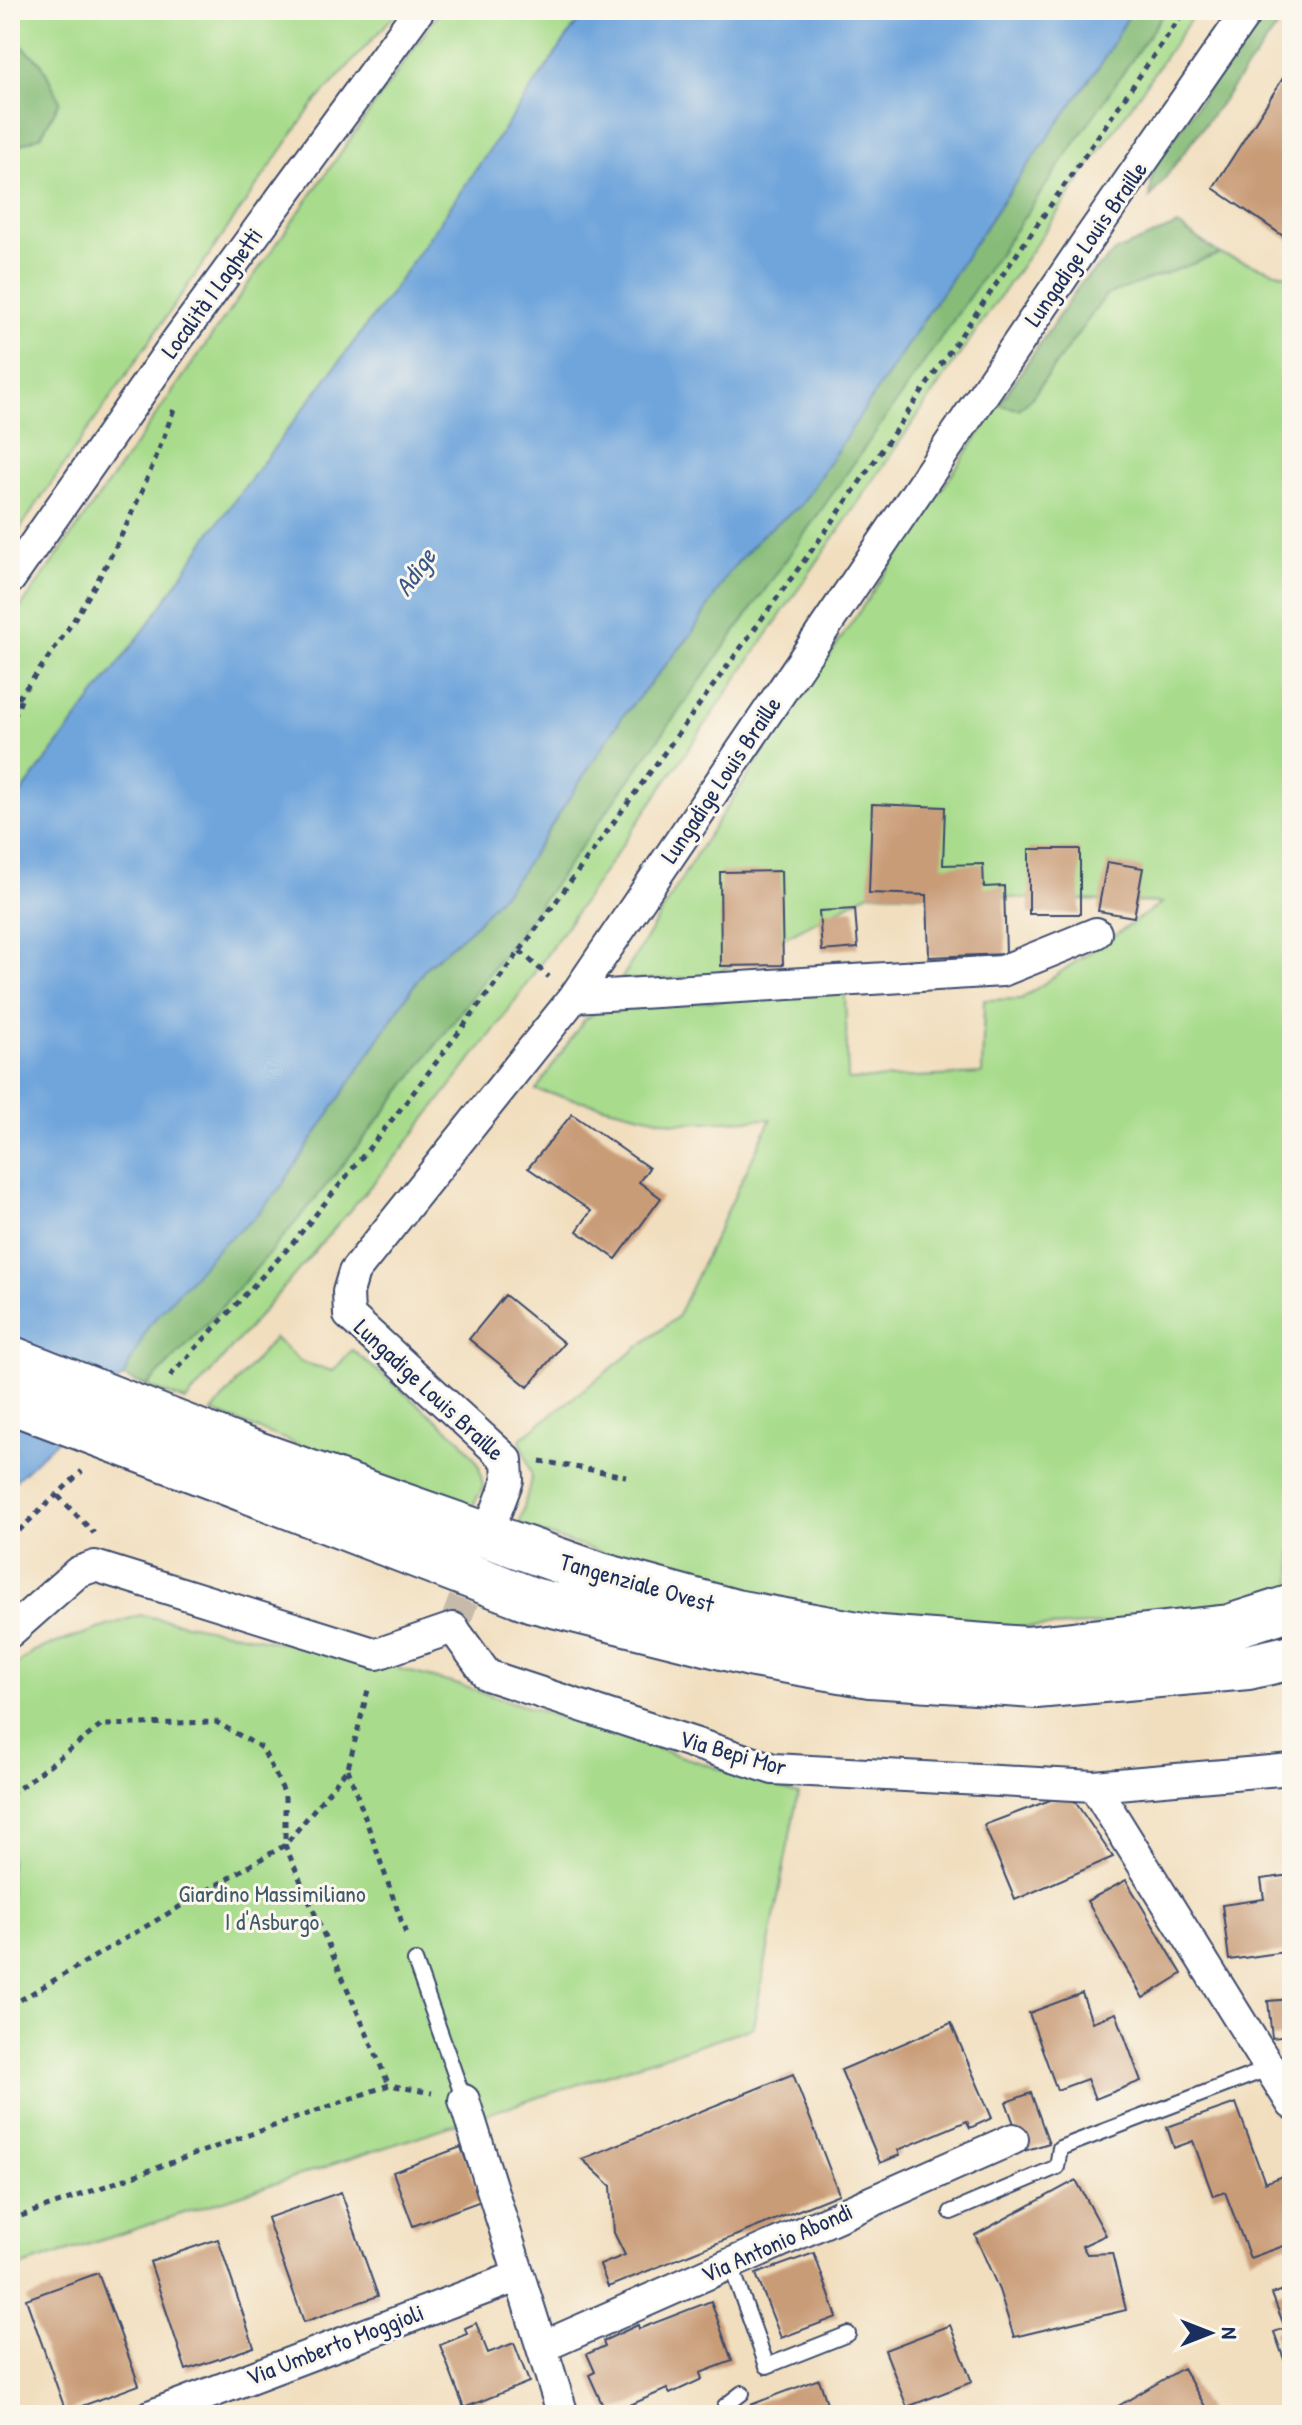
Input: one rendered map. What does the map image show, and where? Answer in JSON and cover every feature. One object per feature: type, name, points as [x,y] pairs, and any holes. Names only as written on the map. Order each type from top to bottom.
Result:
[{"type":"highway","name":"Tangenziale Ovest","points":[[10,1358],[230,1464],[533,1600],[754,1655],[870,1675],[1036,1686],[1248,1667],[1292,1657]]},
{"type":"highway","name":"Tangenziale Ovest","points":[[10,1401],[735,1612],[880,1638],[1026,1649],[1229,1627],[1292,1607]]},
{"type":"street","name":"Località I Laghetti","points":[[10,579],[178,339],[419,10]]},
{"type":"street","name":"Lungadige Louis Braille","points":[[494,1517],[508,1480],[507,1460],[349,1315],[348,1292],[354,1272],[566,990],[1248,10]]},
{"type":"street","points":[[566,990],[1002,971],[1096,933]]},
{"type":"street","points":[[10,1632],[78,1572],[95,1566],[377,1654]]},
{"type":"street","name":"Via Bepi Mor","points":[[377,1654],[453,1628],[487,1675],[773,1769],[1094,1786],[1292,1769]]},
{"type":"street","points":[[1094,1786],[1292,2104]]},
{"type":"street","points":[[464,2100],[563,2415]]},
{"type":"street","name":"Via Antonio Abondi","points":[[542,2347],[730,2263],[832,2228],[1013,2139]]},
{"type":"street","name":"Via Umberto Moggioli","points":[[152,2415],[519,2276]]},
{"type":"lane","points":[[415,1961],[464,2100]]},
{"type":"lane","points":[[951,2212],[1057,2167],[1060,2148],[1270,2068]]},
{"type":"lane","points":[[730,2263],[767,2366],[848,2334]]},
{"type":"lane","points":[[723,2415],[725,2406],[742,2393]]},
{"type":"path","points":[[165,1382],[292,1244],[407,1101],[520,951],[833,521],[1185,10]]},
{"type":"path","points":[[10,708],[97,586],[121,541],[174,410],[180,364],[178,339]]},
{"type":"path","points":[[10,728],[24,690]]},
{"type":"path","points":[[520,951],[566,990]]},
{"type":"path","points":[[507,1460],[528,1459],[626,1476]]},
{"type":"path","points":[[10,1539],[90,1462]]},
{"type":"path","points":[[58,1496],[90,1529]]},
{"type":"path","points":[[10,2006],[285,1845],[348,1768],[377,1654]]},
{"type":"path","points":[[10,1795],[102,1725],[216,1722],[262,1748],[285,1794],[285,1845],[389,2085]]},
{"type":"path","points":[[348,1768],[415,1961]]},
{"type":"path","points":[[10,2219],[389,2085],[464,2100]]},
{"type":"green space","points":[[10,10],[399,10],[312,106],[10,543],[10,149],[41,135],[42,64],[10,35]]},
{"type":"green space","points":[[441,10],[586,10],[390,294],[213,529],[153,618],[10,808],[10,623]]},
{"type":"green space","points":[[1132,10],[1197,10],[499,1024],[398,1154],[186,1401],[123,1377],[1102,62]]},
{"type":"green space","points":[[1132,10],[1166,10],[817,515],[497,963],[329,1182],[210,1320],[147,1386],[123,1377],[149,1325],[221,1244],[253,1219],[281,1187],[426,967],[472,928],[519,875],[622,717],[691,635],[729,572],[762,535],[801,505],[1003,200],[1102,62]]},
{"type":"green space","points":[[1264,10],[1290,10],[1150,198],[1153,168]]},
{"type":"green space","points":[[10,35],[42,64],[60,101],[41,136],[10,149]]},
{"type":"green space","points":[[1178,225],[1220,254],[1292,277],[1292,1590],[1230,1606],[1104,1624],[1041,1627],[914,1622],[850,1615],[753,1597],[652,1569],[519,1526],[532,1476],[520,1439],[677,1317],[771,1119],[675,1123],[536,1090],[584,1020],[599,1011],[624,1006],[845,993],[848,1080],[982,1074],[984,1000],[1021,999],[1162,903],[869,893],[708,978],[621,980],[703,843],[1081,283],[1116,251]]},
{"type":"green space","points":[[1178,225],[1220,254],[1106,295],[1032,397],[1019,409],[999,405],[1081,283],[1116,251]]},
{"type":"green space","points":[[274,1338],[301,1362],[333,1371],[352,1350],[461,1440],[479,1465],[483,1487],[471,1509],[212,1412]]},
{"type":"green space","name":"Giardino Massimiliano I d'Asburgo","points":[[140,1615],[360,1658],[462,1686],[798,1794],[753,2027],[10,2270],[10,1671],[33,1651]]},
{"type":"water","name":"Adige","points":[[586,10],[1132,10],[1102,62],[1003,200],[801,505],[762,535],[729,572],[691,635],[622,717],[519,875],[472,928],[426,967],[281,1187],[253,1219],[221,1245],[149,1325],[123,1377],[10,1486],[10,808],[153,618],[213,529],[390,294]]},
{"type":"building","points":[[1292,64],[1292,242],[1213,188]]},
{"type":"building","points":[[872,804],[945,807],[943,865],[983,864],[984,887],[1004,886],[1006,954],[929,957],[927,895],[869,893]]},
{"type":"building","points":[[1029,849],[1080,849],[1080,914],[1029,914]]},
{"type":"building","points":[[1107,862],[1143,868],[1134,917],[1098,911]]},
{"type":"building","points":[[781,871],[783,965],[721,966],[720,872]]},
{"type":"building","points":[[855,909],[858,948],[822,951],[819,911]]},
{"type":"building","points":[[572,1114],[649,1168],[639,1182],[661,1198],[616,1259],[577,1231],[591,1211],[528,1168]]},
{"type":"building","points":[[505,1295],[564,1343],[528,1387],[469,1339]]},
{"type":"building","points":[[1069,1793],[1113,1857],[1015,1900],[984,1825]]},
{"type":"building","points":[[1292,1875],[1292,1951],[1229,1960],[1222,1905],[1264,1899],[1261,1879]]},
{"type":"building","points":[[1126,1880],[1182,1974],[1143,1998],[1087,1901]]},
{"type":"building","points":[[1082,1993],[1092,2022],[1116,2013],[1141,2081],[1095,2099],[1087,2079],[1057,2090],[1029,2013]]},
{"type":"building","points":[[1292,1999],[1290,2045],[1289,2036],[1272,2038],[1268,2001]]},
{"type":"building","points":[[951,2023],[992,2118],[970,2128],[967,2121],[898,2150],[900,2155],[880,2163],[841,2070]]},
{"type":"building","points":[[793,2074],[839,2194],[608,2287],[600,2265],[625,2255],[614,2233],[611,2186],[582,2159]]},
{"type":"building","points":[[1031,2093],[1049,2143],[1024,2151],[1006,2102]]},
{"type":"building","points":[[1236,2103],[1265,2183],[1292,2172],[1292,2243],[1250,2258],[1225,2192],[1213,2196],[1193,2141],[1174,2148],[1167,2127]]},
{"type":"building","points":[[461,2147],[481,2201],[413,2226],[393,2172]]},
{"type":"building","points":[[1076,2180],[1106,2235],[1082,2246],[1087,2254],[1112,2253],[1126,2310],[1014,2337],[999,2290],[975,2235]]},
{"type":"building","points":[[341,2192],[378,2296],[304,2322],[267,2218]]},
{"type":"building","points":[[218,2239],[254,2347],[186,2370],[150,2262]]},
{"type":"building","points":[[814,2253],[837,2317],[781,2338],[756,2274]]},
{"type":"building","points":[[98,2273],[139,2385],[66,2412],[26,2299]]},
{"type":"building","points":[[1292,2287],[1292,2381],[1274,2332],[1285,2328],[1272,2294]]},
{"type":"building","points":[[711,2301],[732,2361],[700,2373],[702,2379],[670,2394],[667,2389],[607,2415],[589,2375],[595,2372],[587,2354],[605,2346],[603,2341],[638,2325],[639,2329]]},
{"type":"building","points":[[476,2323],[488,2353],[514,2343],[529,2382],[464,2408],[440,2345],[467,2334],[465,2328]]},
{"type":"building","points":[[950,2325],[972,2382],[907,2407],[885,2350]]},
{"type":"building","points":[[1183,2368],[1210,2415],[1103,2415]]},
{"type":"building","points":[[819,2379],[831,2415],[748,2415],[745,2407]]},
{"type":"tunnel","points":[[453,1628],[479,1559]]}]
